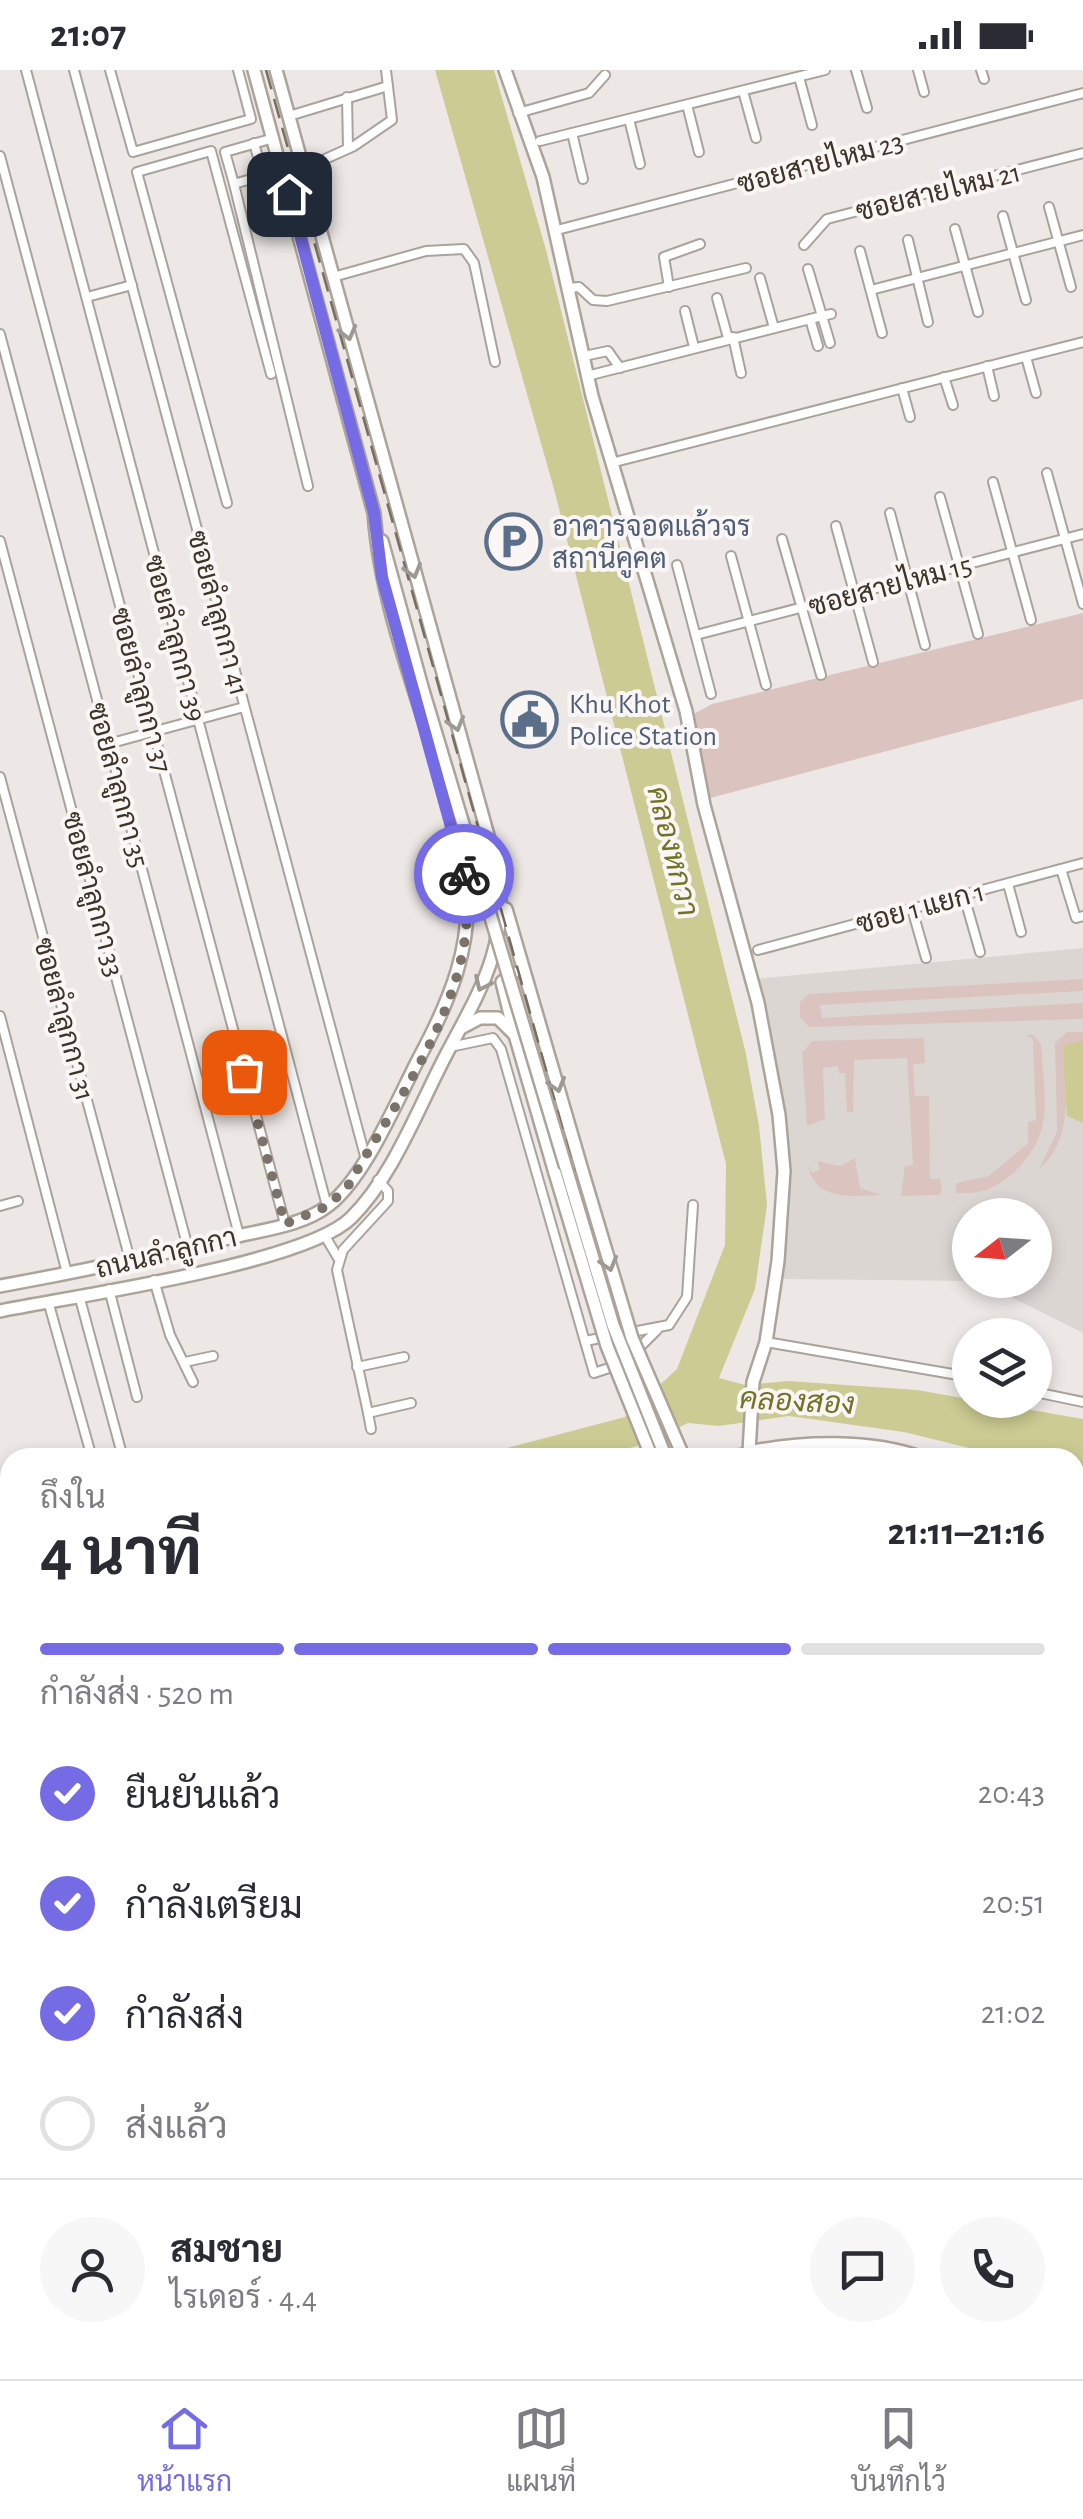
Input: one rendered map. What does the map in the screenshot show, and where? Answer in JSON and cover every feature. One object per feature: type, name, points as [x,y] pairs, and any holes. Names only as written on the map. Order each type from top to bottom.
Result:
[{"type":"main road","name":"ถนนลำลูกกา","points":[[0,1286],[188,1248],[285,1224],[328,1206],[348,1186],[365,1156],[442,1014],[457,974],[467,920],[461,858],[382,577],[374,513],[254,70]]},
{"type":"main road","name":"ถนนลำลูกกา","points":[[276,70],[582,1170],[636,1348],[680,1448]]},
{"type":"main road","points":[[505,70],[543,176],[587,376],[686,711],[704,805],[758,1003],[779,1115],[784,1171],[766,1342],[753,1382],[752,1448]]},
{"type":"main road","points":[[374,513],[603,1295],[662,1448]]},
{"type":"main road","name":"ถนนลำลูกกา","points":[[0,1311],[290,1250],[324,1236],[350,1218],[378,1180],[460,1028],[498,945],[501,890]]},
{"type":"main road","points":[[528,982],[514,972],[502,982],[607,1346],[648,1448]]},
{"type":"main road","points":[[460,1028],[488,1017],[504,1021],[516,1036]]},
{"type":"main road","points":[[787,1448],[807,1444],[851,1448]]},
{"type":"street","name":"ซอยลำลูกกา 39","points":[[26,70],[328,1206]]},
{"type":"street","name":"ซอยลำลูกกา 41","points":[[74,70],[365,1156]]},
{"type":"street","points":[[110,70],[133,152],[251,119],[238,70]]},
{"type":"street","points":[[304,170],[392,120],[386,70]]},
{"type":"street","points":[[540,141],[825,70]]},
{"type":"street","points":[[856,70],[866,108]]},
{"type":"street","points":[[918,70],[924,92]]},
{"type":"street","points":[[518,113],[589,94],[605,75]]},
{"type":"street","points":[[799,77],[812,124]]},
{"type":"street","points":[[289,116],[388,86]]},
{"type":"street","points":[[743,90],[756,138]]},
{"type":"street","name":"ซอยสายไหม 23","points":[[557,230],[1083,94]]},
{"type":"street","points":[[347,97],[348,148]]},
{"type":"street","points":[[686,105],[698,152]]},
{"type":"street","points":[[629,119],[640,164]]},
{"type":"street","points":[[234,124],[241,147]]},
{"type":"street","points":[[572,133],[584,179]]},
{"type":"street","points":[[274,138],[225,152],[308,486]]},
{"type":"street","points":[[254,143],[263,176]]},
{"type":"street","points":[[228,503],[138,172],[211,152],[271,374]]},
{"type":"street","name":"ซอยสายไหม 21","points":[[804,245],[823,221],[1083,153]]},
{"type":"street","name":"ซอยลำลูกกา 37","points":[[0,156],[285,1224]]},
{"type":"street","points":[[213,160],[226,157]]},
{"type":"street","points":[[234,184],[282,170]]},
{"type":"street","points":[[1049,207],[1072,287]]},
{"type":"street","points":[[1003,216],[1026,300]]},
{"type":"street","points":[[956,229],[978,312]]},
{"type":"street","points":[[870,290],[1083,235]]},
{"type":"street","points":[[908,240],[928,322]]},
{"type":"street","points":[[669,286],[664,257],[700,244]]},
{"type":"street","points":[[332,277],[436,249],[464,249],[474,263],[495,362]]},
{"type":"street","points":[[860,252],[882,333]]},
{"type":"street","points":[[569,288],[579,287],[598,302],[746,268]]},
{"type":"street","points":[[808,269],[826,315],[830,343]]},
{"type":"street","points":[[760,278],[774,328]]},
{"type":"street","points":[[87,297],[132,285]]},
{"type":"street","points":[[717,298],[742,372]]},
{"type":"street","points":[[685,311],[694,347]]},
{"type":"street","points":[[587,376],[826,315]]},
{"type":"street","points":[[810,319],[818,346]]},
{"type":"street","name":"ซอยลำลูกกา 35","points":[[0,334],[239,1235]]},
{"type":"street","points":[[611,463],[1083,342]]},
{"type":"street","points":[[584,356],[608,352],[620,368]]},
{"type":"street","points":[[1026,357],[1036,393]]},
{"type":"street","points":[[986,366],[994,396]]},
{"type":"street","points":[[944,377],[953,405]]},
{"type":"street","points":[[902,388],[910,417]]},
{"type":"street","points":[[1047,473],[1083,604]]},
{"type":"street","points":[[993,482],[1031,620]]},
{"type":"street","points":[[940,497],[978,634]]},
{"type":"street","points":[[890,513],[925,646]]},
{"type":"street","points":[[836,526],[873,662]]},
{"type":"street","name":"ซอยสายไหม 15","points":[[696,635],[1083,534]]},
{"type":"street","points":[[782,539],[820,675]]},
{"type":"street","name":"ซอยลำลูกกา 33","points":[[0,541],[188,1248]]},
{"type":"street","points":[[731,556],[766,685]]},
{"type":"street","points":[[677,564],[712,694]]},
{"type":"street","points":[[108,744],[244,707]]},
{"type":"street","name":"ซอยลำลูกกา 31","points":[[0,777],[130,1262]]},
{"type":"street","name":"ซอย 1 แยก 1","points":[[758,950],[1083,863]]},
{"type":"street","points":[[1062,868],[1076,918],[1083,916]]},
{"type":"street","points":[[1008,884],[1021,932]]},
{"type":"street","points":[[964,896],[980,952]]},
{"type":"street","points":[[912,910],[926,958]]},
{"type":"street","points":[[0,1016],[68,1274]]},
{"type":"street","points":[[450,1047],[493,1038],[500,1050],[594,1373],[624,1363],[656,1330]]},
{"type":"street","points":[[371,1429],[337,1270],[338,1258],[388,1201],[388,1191],[378,1180]]},
{"type":"street","points":[[0,1206],[18,1201]]},
{"type":"street","points":[[585,1341],[656,1330],[669,1324],[686,1297],[693,1204]]},
{"type":"street","points":[[324,1236],[338,1258]]},
{"type":"street","points":[[154,1280],[170,1335],[193,1382]]},
{"type":"street","points":[[109,1290],[137,1396]]},
{"type":"street","points":[[79,1296],[120,1448]]},
{"type":"street","points":[[48,1302],[89,1448]]},
{"type":"street","points":[[766,1342],[952,1375]]},
{"type":"street","points":[[185,1362],[213,1356]]},
{"type":"street","points":[[357,1367],[404,1357]]},
{"type":"street","points":[[1052,1396],[1083,1402]]},
{"type":"street","points":[[368,1413],[412,1403]]},
{"type":"shaded area","points":[[1083,613],[1083,699],[710,798],[692,715],[712,704]]},
{"type":"shaded area","points":[[1083,948],[1083,1333],[1013,1298],[1052,1298],[1052,1198],[952,1198],[952,1281],[780,1279],[791,1169],[755,979]]},
{"type":"shaded area","points":[[1083,979],[1083,991],[820,1005],[822,1018],[1083,1003],[1083,1019],[809,1027],[800,1017],[800,1002],[808,994]]},
{"type":"shaded area","points":[[1067,1032],[1083,1032],[1083,1041],[1064,1047],[1063,1128],[1050,1157],[1039,1169],[1057,1132],[1055,1043]]},
{"type":"shaded area","points":[[1025,1035],[1033,1035],[1041,1044],[1045,1098],[1042,1129],[1036,1144],[1000,1183],[980,1192],[956,1193],[956,1183],[989,1176],[1028,1143],[1028,1122],[1036,1120],[1033,1039]]},
{"type":"shaded area","points":[[924,1038],[925,1063],[913,1064],[915,1096],[929,1096],[930,1179],[940,1179],[942,1190],[939,1195],[901,1196],[905,1166],[913,1165],[907,1058],[854,1060],[853,1112],[847,1112],[845,1073],[839,1073],[838,1066],[823,1068],[825,1119],[807,1126],[802,1053],[812,1041]]},
{"type":"shaded area","points":[[855,1158],[860,1188],[881,1195],[846,1196],[826,1191],[812,1176],[808,1164],[812,1173],[820,1170],[817,1161],[841,1166]]},
{"type":"water","points":[[435,70],[494,70],[546,250],[746,1054],[767,1205],[755,1289],[719,1378],[745,1385],[788,1381],[917,1390],[952,1396],[952,1418],[1052,1418],[1052,1414],[1083,1419],[1083,1448],[969,1448],[904,1432],[789,1416],[719,1426],[688,1423],[629,1448],[507,1448],[625,1417],[677,1369],[725,1245],[726,1164],[554,489]]},
{"type":"water","points":[[1083,1041],[1083,1123],[1067,1116],[1063,1053],[1065,1044]]},
{"type":"railway","points":[[266,70],[611,1302],[670,1448]]},
{"type":"way so far","points":[[244,1072],[285,1224],[328,1206],[348,1186],[413,1070],[453,988],[467,920],[464,874]]},
{"type":"place","name":"อาคารจอดแล้วจร สถานีคูคต","points":[[513,542]]},
{"type":"place","name":"Khu Khot Police Station","points":[[530,719]]},
{"type":"route","points":[[289,194],[374,513],[382,577],[464,874]]},
{"type":"water label","name":"คลองหกวา","points":[[673,851]]},
{"type":"water label","name":"คลองสอง","points":[[797,1401]]}]
